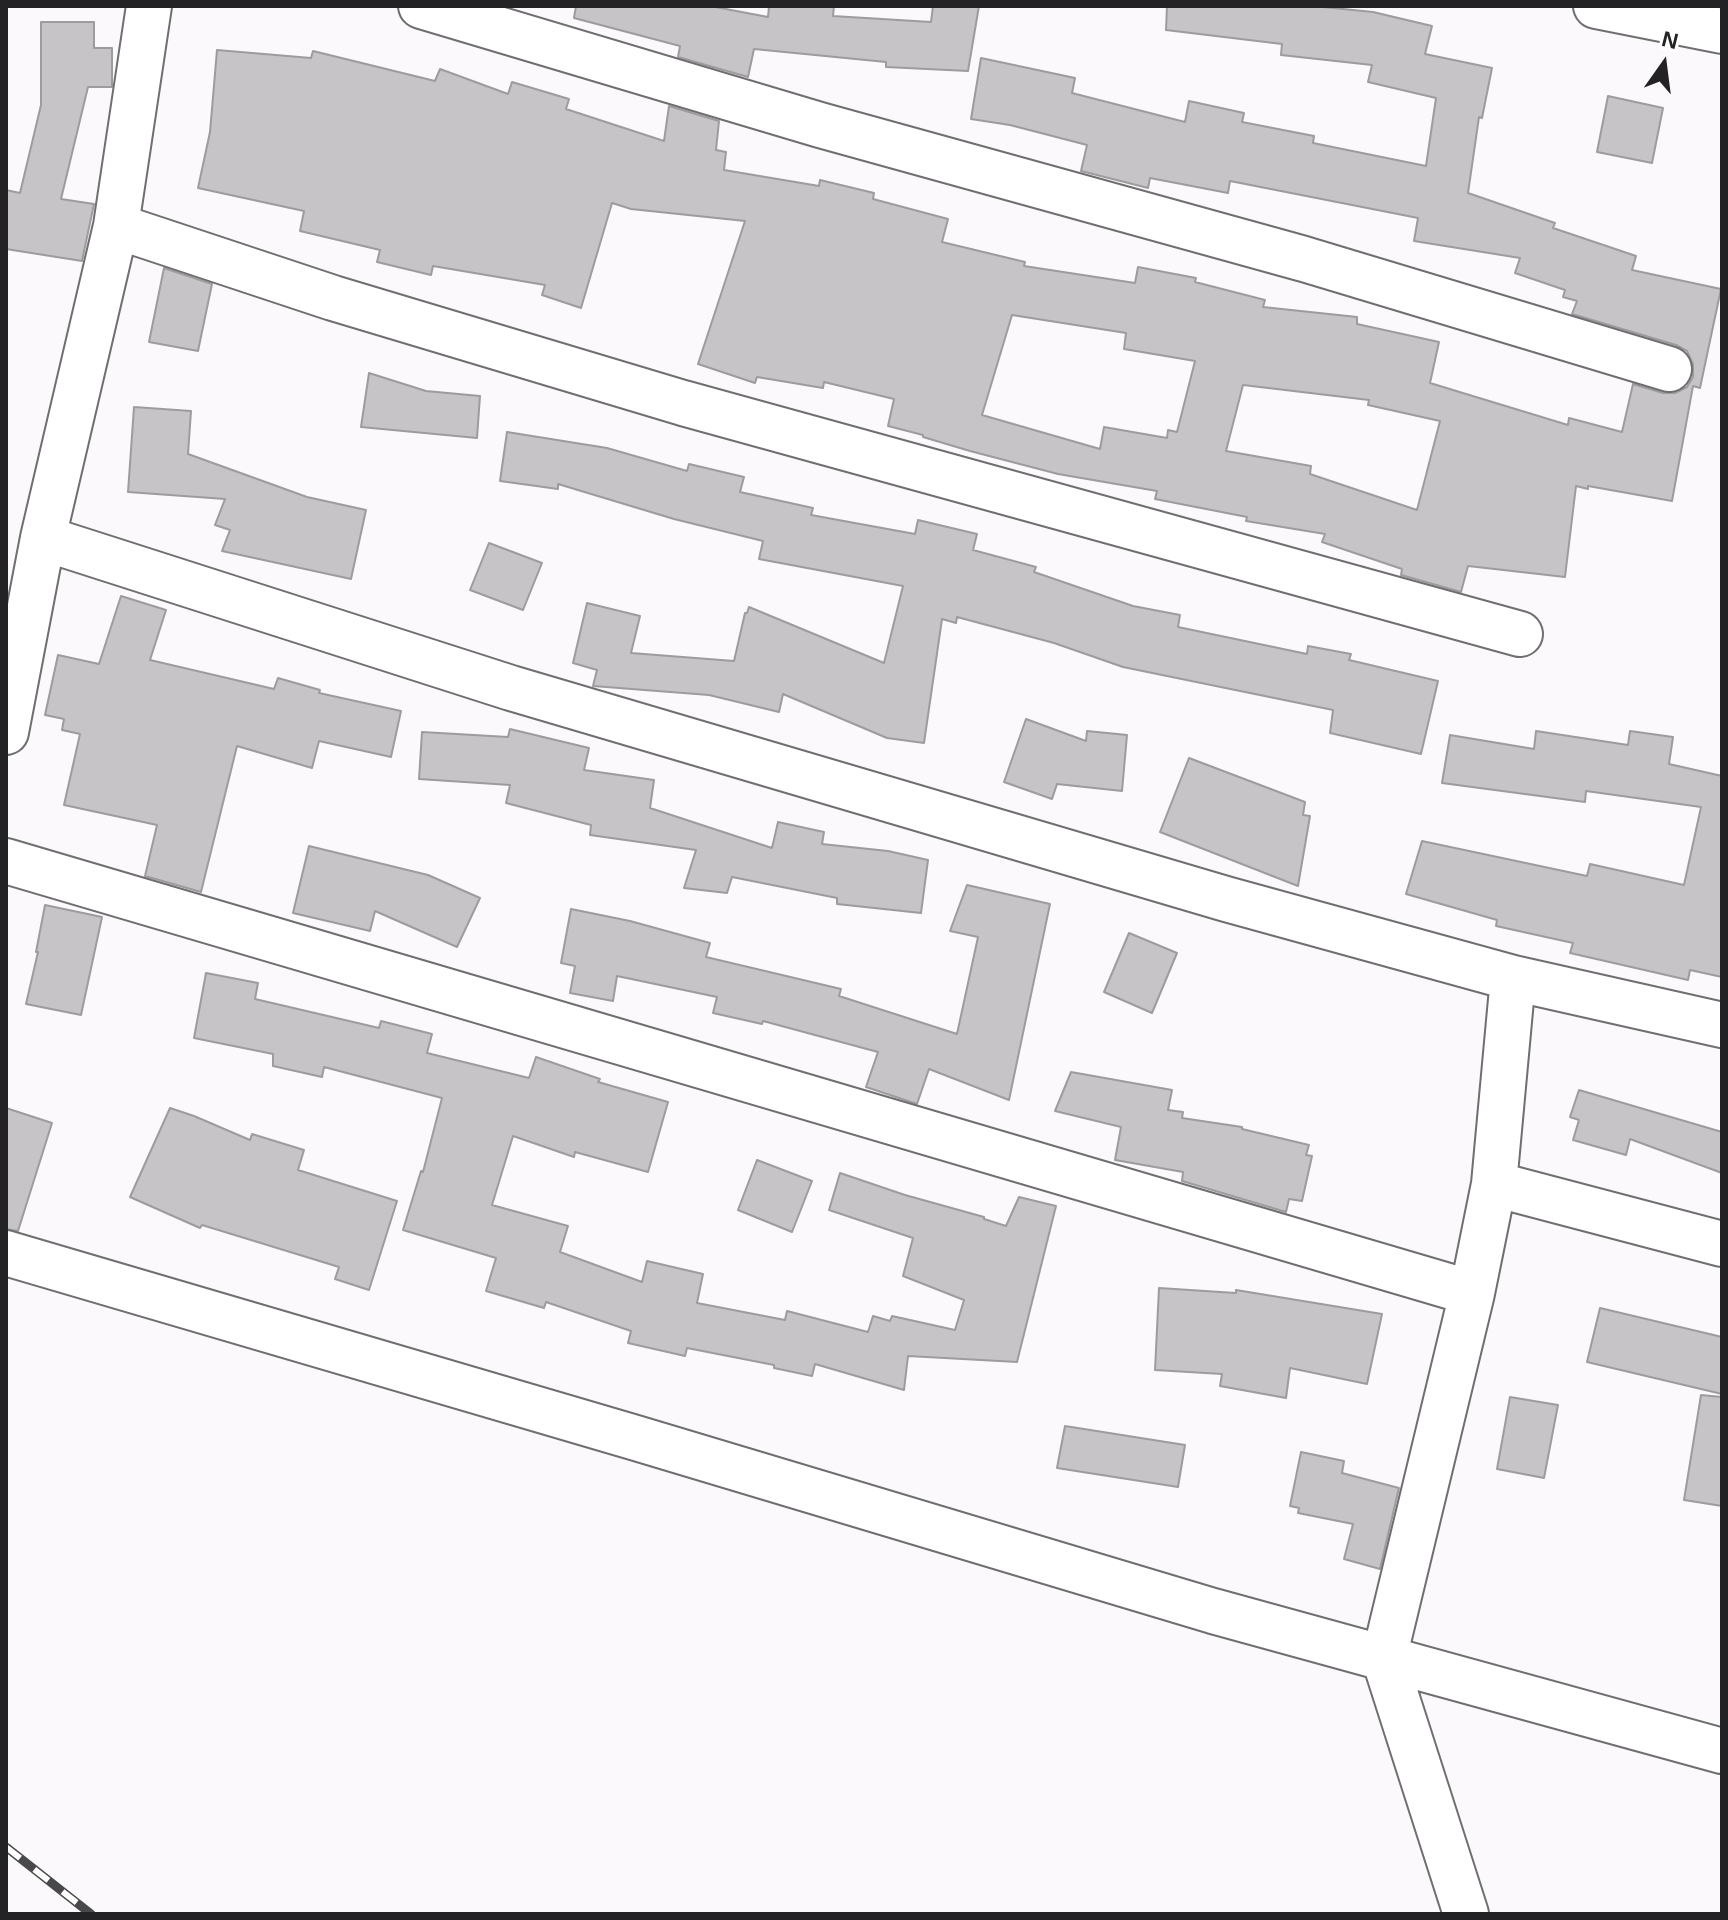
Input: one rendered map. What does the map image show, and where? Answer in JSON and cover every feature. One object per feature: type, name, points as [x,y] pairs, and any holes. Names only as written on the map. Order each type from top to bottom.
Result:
[{"type":"street","points":[[6,732],[43,538],[116,226],[149,6]]},
{"type":"street","points":[[421,6],[820,125],[1304,259],[1669,369]]},
{"type":"street","points":[[1596,6],[1722,31]]},
{"type":"street","points":[[116,226],[333,298],[683,403],[1520,634]]},
{"type":"street","points":[[43,538],[511,688],[1226,899],[1513,978],[1722,1025]]},
{"type":"street","points":[[6,861],[1472,1293]]},
{"type":"street","points":[[1466,1914],[1384,1658],[1472,1293],[1494,1184],[1513,978]]},
{"type":"street","points":[[1494,1184],[1722,1244]]},
{"type":"street","points":[[6,1253],[1213,1611],[1722,1751]]},
{"type":"building","points":[[576,6],[710,6],[768,17],[769,6],[834,6],[833,16],[931,22],[933,6],[979,6],[968,71],[886,67],[886,62],[754,49],[748,77],[678,57],[680,46],[574,18]]},
{"type":"building","points":[[1167,6],[1313,6],[1373,12],[1432,26],[1425,54],[1492,68],[1482,118],[1479,117],[1468,193],[1555,223],[1553,228],[1636,256],[1632,270],[1721,289],[1700,388],[1693,386],[1672,501],[1576,486],[1565,577],[1468,566],[1461,592],[1401,575],[1402,569],[1322,542],[1325,534],[1246,521],[1247,517],[1155,499],[1157,491],[1058,474],[888,426],[894,399],[824,382],[823,388],[757,377],[755,383],[698,364],[745,221],[631,209],[612,203],[581,308],[542,295],[545,285],[433,266],[431,275],[377,262],[380,250],[300,231],[304,211],[198,188],[210,132],[217,50],[311,58],[313,51],[435,81],[440,69],[508,94],[512,82],[569,99],[566,109],[664,141],[669,106],[719,121],[716,150],[726,152],[724,170],[819,186],[820,180],[874,193],[873,199],[948,219],[942,242],[1025,262],[1024,266],[1135,283],[1138,267],[1196,278],[1195,282],[1265,300],[1263,307],[1357,317],[1357,324],[1439,342],[1430,383],[1568,425],[1569,418],[1622,432],[1633,384],[1663,393],[1675,393],[1687,387],[1693,377],[1693,364],[1687,351],[1572,314],[1577,301],[1563,297],[1565,290],[1515,273],[1520,258],[1414,241],[1418,218],[1230,181],[1228,193],[1150,178],[1148,188],[1081,171],[1087,145],[1010,125],[971,119],[981,58],[1075,78],[1072,93],[1185,122],[1189,101],[1244,113],[1242,122],[1314,136],[1313,143],[1426,166],[1436,98],[1368,82],[1372,65],[1281,55],[1282,44],[1166,30]],"holes":[[[1012,315],[1126,333],[1124,349],[1195,361],[1177,432],[1168,430],[1167,438],[1104,427],[1100,449],[982,415]],[[1243,385],[1369,400],[1368,405],[1440,421],[1417,510],[1310,474],[1311,466],[1226,451]]]},
{"type":"building","points":[[41,22],[94,22],[94,48],[112,48],[112,87],[88,87],[61,199],[94,204],[82,261],[6,249],[6,190],[20,193],[41,105]]},
{"type":"building","points":[[1608,96],[1663,108],[1652,163],[1597,152]]},
{"type":"building","points":[[164,268],[212,284],[198,351],[149,342]]},
{"type":"building","points":[[369,373],[426,391],[480,396],[477,438],[361,427]]},
{"type":"building","points":[[134,407],[191,411],[188,454],[307,497],[366,510],[351,579],[222,551],[230,530],[215,525],[225,499],[128,492]]},
{"type":"building","points":[[507,432],[607,448],[687,471],[689,464],[744,477],[740,492],[813,508],[811,515],[915,534],[918,520],[977,534],[973,550],[1036,567],[1034,572],[1133,606],[1180,615],[1178,627],[1307,654],[1308,646],[1351,654],[1349,660],[1438,681],[1421,754],[1330,733],[1333,710],[1123,667],[1054,643],[957,617],[956,623],[942,619],[924,743],[887,738],[783,694],[779,712],[709,695],[593,686],[597,670],[573,663],[587,603],[640,616],[631,653],[734,661],[749,607],[884,663],[903,586],[759,559],[763,541],[674,519],[558,484],[558,489],[500,481]]},
{"type":"building","points":[[489,543],[542,563],[523,610],[470,590]]},
{"type":"building","points":[[121,596],[166,610],[150,660],[274,689],[278,678],[320,690],[319,693],[401,711],[391,757],[319,741],[312,768],[237,746],[201,892],[145,876],[157,825],[64,805],[80,734],[62,730],[64,719],[45,715],[58,655],[99,664]]},
{"type":"building","points":[[1026,719],[1086,741],[1087,731],[1127,735],[1122,791],[1057,784],[1052,799],[1004,782]]},
{"type":"building","points":[[510,729],[589,748],[584,770],[654,780],[650,808],[772,848],[778,822],[824,832],[822,844],[888,851],[928,860],[921,913],[837,904],[837,898],[732,877],[727,893],[684,888],[696,850],[590,835],[591,825],[506,803],[510,785],[419,779],[422,732],[508,737]]},
{"type":"building","points":[[1536,731],[1628,745],[1630,731],[1673,737],[1669,764],[1722,776],[1722,977],[1690,970],[1688,980],[1570,953],[1573,943],[1496,926],[1497,920],[1406,894],[1422,841],[1587,876],[1590,864],[1684,885],[1701,807],[1586,791],[1585,802],[1442,783],[1450,735],[1534,749]]},
{"type":"building","points":[[1189,758],[1305,802],[1303,815],[1310,816],[1298,886],[1160,832]]},
{"type":"building","points":[[309,846],[428,875],[480,898],[457,947],[375,911],[370,931],[293,913]]},
{"type":"building","points":[[967,885],[1050,904],[1009,1100],[929,1069],[917,1104],[866,1087],[878,1052],[763,1021],[762,1024],[713,1013],[717,997],[617,976],[613,1001],[570,993],[575,966],[561,963],[571,909],[710,943],[706,957],[841,989],[839,996],[957,1034],[978,937],[950,931]]},
{"type":"building","points":[[45,905],[102,917],[81,1015],[26,1004]]},
{"type":"building","points":[[1129,933],[1177,953],[1152,1013],[1104,992]]},
{"type":"building","points":[[206,973],[258,983],[255,999],[379,1028],[381,1021],[432,1034],[427,1053],[529,1078],[536,1057],[600,1079],[598,1082],[668,1102],[648,1172],[575,1152],[574,1157],[513,1136],[492,1205],[568,1226],[560,1252],[642,1282],[647,1261],[703,1274],[697,1303],[785,1320],[787,1311],[868,1332],[873,1316],[890,1321],[892,1316],[955,1330],[964,1300],[903,1276],[913,1238],[829,1210],[840,1173],[1006,1226],[1019,1197],[1056,1206],[1017,1362],[908,1356],[904,1390],[815,1364],[812,1376],[774,1368],[774,1365],[687,1348],[685,1356],[628,1343],[631,1331],[546,1302],[544,1308],[486,1291],[496,1258],[403,1230],[423,1172],[442,1098],[324,1067],[322,1077],[273,1066],[273,1054],[194,1038]]},
{"type":"building","points":[[1071,1072],[1172,1090],[1168,1110],[1183,1112],[1182,1118],[1242,1127],[1309,1145],[1306,1155],[1312,1156],[1302,1201],[1289,1199],[1286,1212],[1182,1181],[1183,1172],[1115,1160],[1121,1127],[1055,1111]]},
{"type":"building","points":[[1579,1090],[1722,1132],[1722,1173],[1630,1139],[1626,1155],[1573,1140],[1579,1120],[1570,1117]]},
{"type":"building","points":[[6,1108],[52,1123],[18,1231],[6,1229]]},
{"type":"building","points":[[170,1108],[250,1140],[252,1134],[304,1150],[298,1170],[397,1201],[369,1290],[335,1279],[339,1267],[202,1225],[200,1228],[130,1197]]},
{"type":"building","points":[[757,1160],[812,1181],[792,1232],[738,1210]]},
{"type":"building","points":[[1159,1288],[1236,1293],[1236,1290],[1382,1314],[1367,1384],[1290,1368],[1286,1398],[1220,1386],[1222,1374],[1155,1370]]},
{"type":"building","points":[[1600,1308],[1722,1337],[1722,1394],[1587,1362]]},
{"type":"building","points":[[1701,1395],[1722,1397],[1722,1506],[1684,1500]]},
{"type":"building","points":[[1510,1397],[1558,1405],[1544,1478],[1497,1469]]},
{"type":"building","points":[[1065,1426],[1185,1445],[1178,1487],[1057,1468]]},
{"type":"building","points":[[1301,1452],[1344,1461],[1342,1473],[1399,1488],[1380,1569],[1344,1559],[1353,1524],[1298,1513],[1299,1508],[1290,1506]]},
{"type":"railway","points":[[6,1847],[91,1914]]}]
